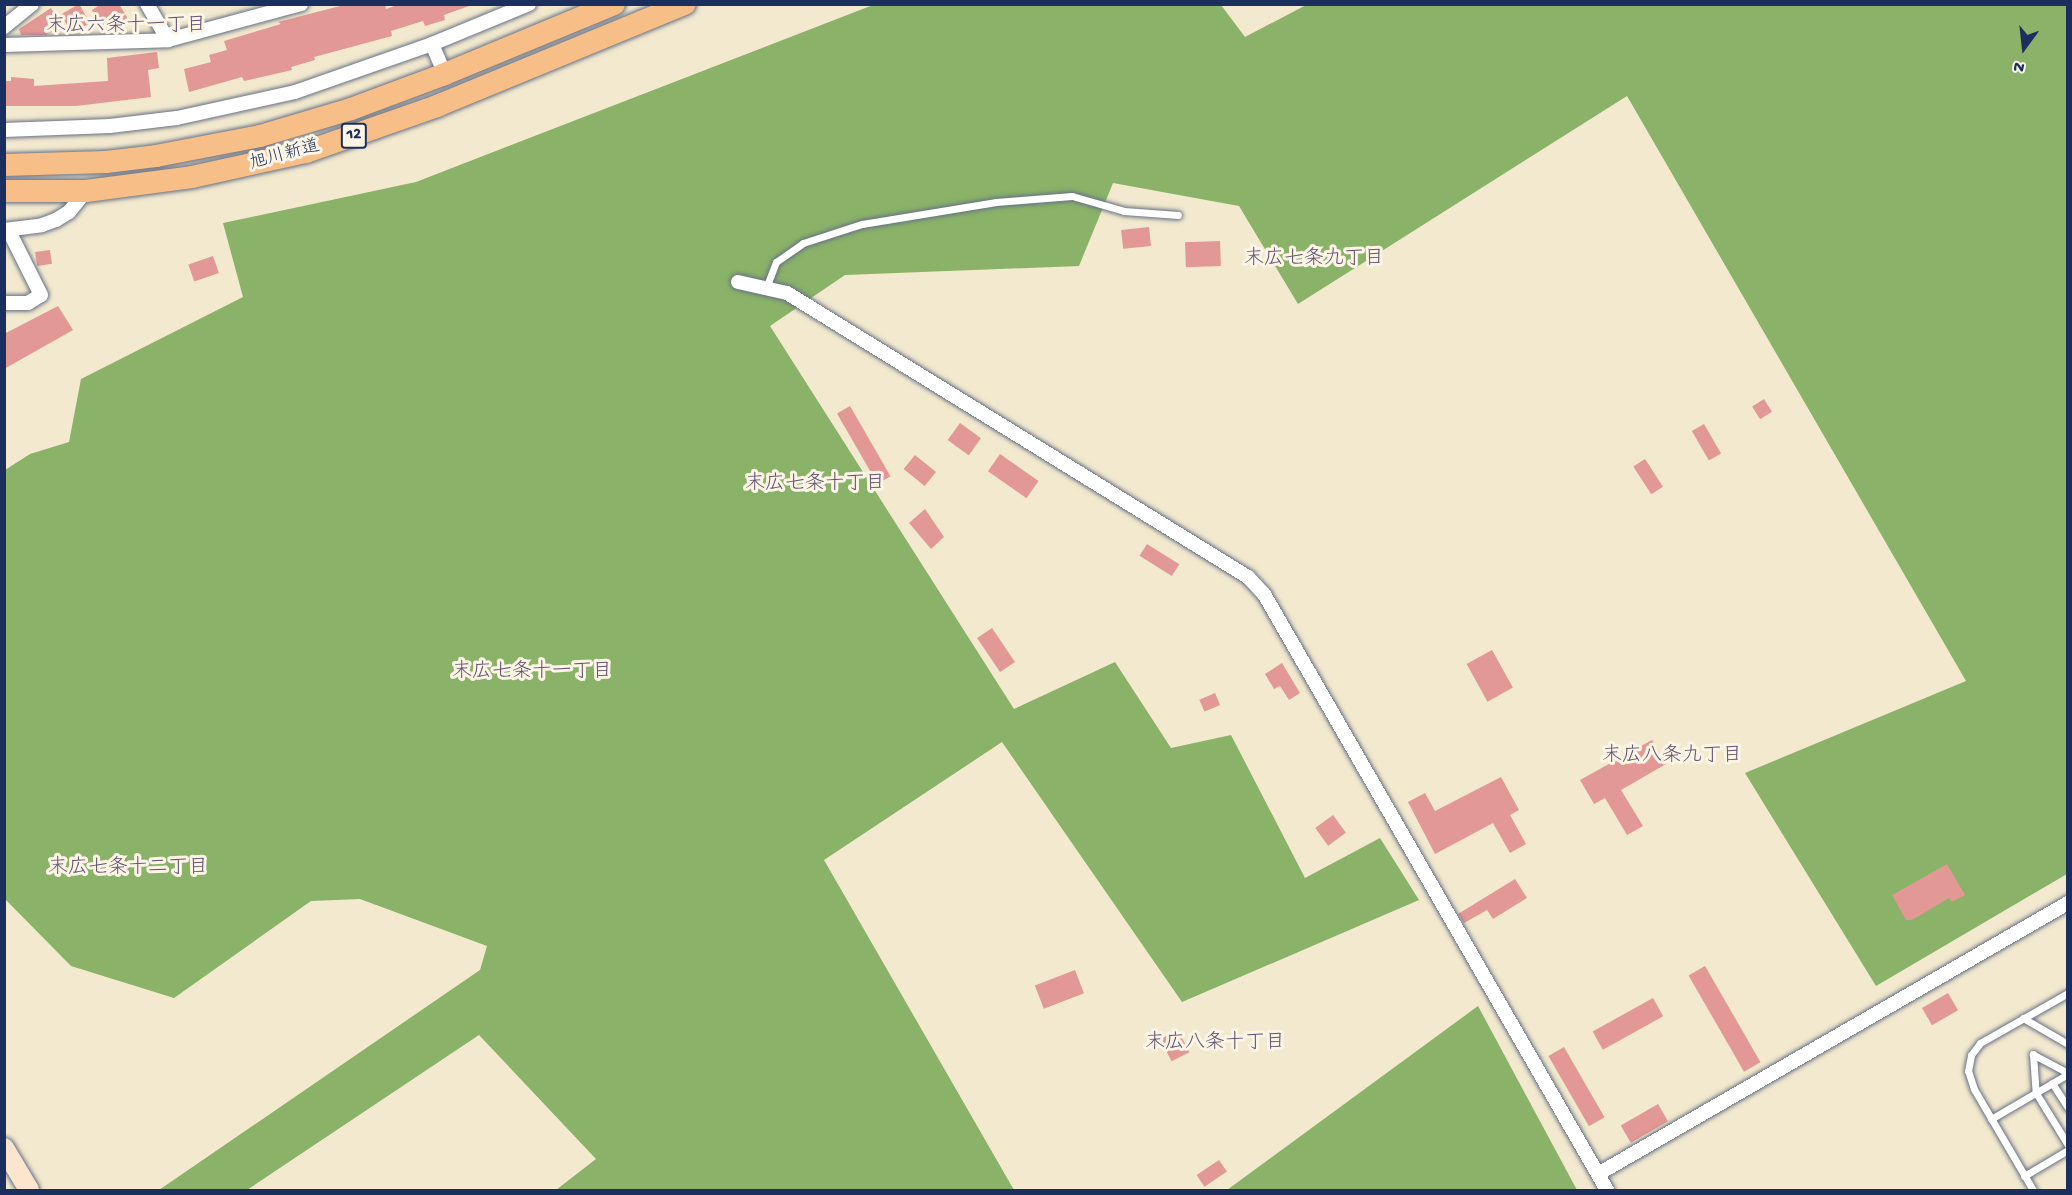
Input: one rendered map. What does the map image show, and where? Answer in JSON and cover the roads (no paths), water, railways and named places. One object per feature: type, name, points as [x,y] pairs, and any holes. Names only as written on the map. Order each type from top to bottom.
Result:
[{"type":"highway","name":"旭川新道","points":[[4,165],[106,162],[156,156],[237,141],[351,109],[445,74],[614,4]]},
{"type":"highway","name":"旭川新道","points":[[4,191],[86,191],[204,175],[306,152],[437,106],[685,4]]},
{"type":"main road","points":[[4,1148],[29,1191]]},
{"type":"street","points":[[4,27],[32,4]]},
{"type":"street","points":[[147,4],[168,40]]},
{"type":"street","points":[[4,45],[168,40],[279,7],[301,4]]},
{"type":"street","points":[[4,130],[110,126],[177,118],[295,92],[432,44],[529,4]]},
{"type":"street","points":[[432,44],[445,74]]},
{"type":"street","points":[[4,303],[28,303],[40,295],[7,230],[42,225],[56,220],[69,212],[86,191]]},
{"type":"street","points":[[738,282],[788,294],[1248,577],[1264,594],[1608,1191]]},
{"type":"street","points":[[1598,1174],[2067,903]]},
{"type":"lane","points":[[765,288],[776,262],[803,243],[862,224],[996,202],[1072,196],[1124,211],[1178,215]]},
{"type":"lane","points":[[2033,1191],[1974,1089],[1968,1071],[1971,1055],[1980,1043],[2067,993]]},
{"type":"lane","points":[[2023,1018],[2067,1044]]},
{"type":"lane","points":[[1991,1119],[2036,1093],[2067,1074],[2033,1054],[2036,1093],[2067,1145]]},
{"type":"lane","points":[[2052,1083],[2067,1108]]},
{"type":"lane","points":[[2024,1176],[2067,1150]]},
{"type":"district","name":"末広六条十一丁目","points":[[126,26]]},
{"type":"district","name":"末広七条九丁目","points":[[1314,259]]},
{"type":"district","name":"末広七条十丁目","points":[[815,484]]},
{"type":"district","name":"末広七条十一丁目","points":[[532,672]]},
{"type":"district","name":"末広八条九丁目","points":[[1672,756]]},
{"type":"district","name":"末広七条十二丁目","points":[[128,868]]},
{"type":"district","name":"末広八条十丁目","points":[[1215,1043]]}]
